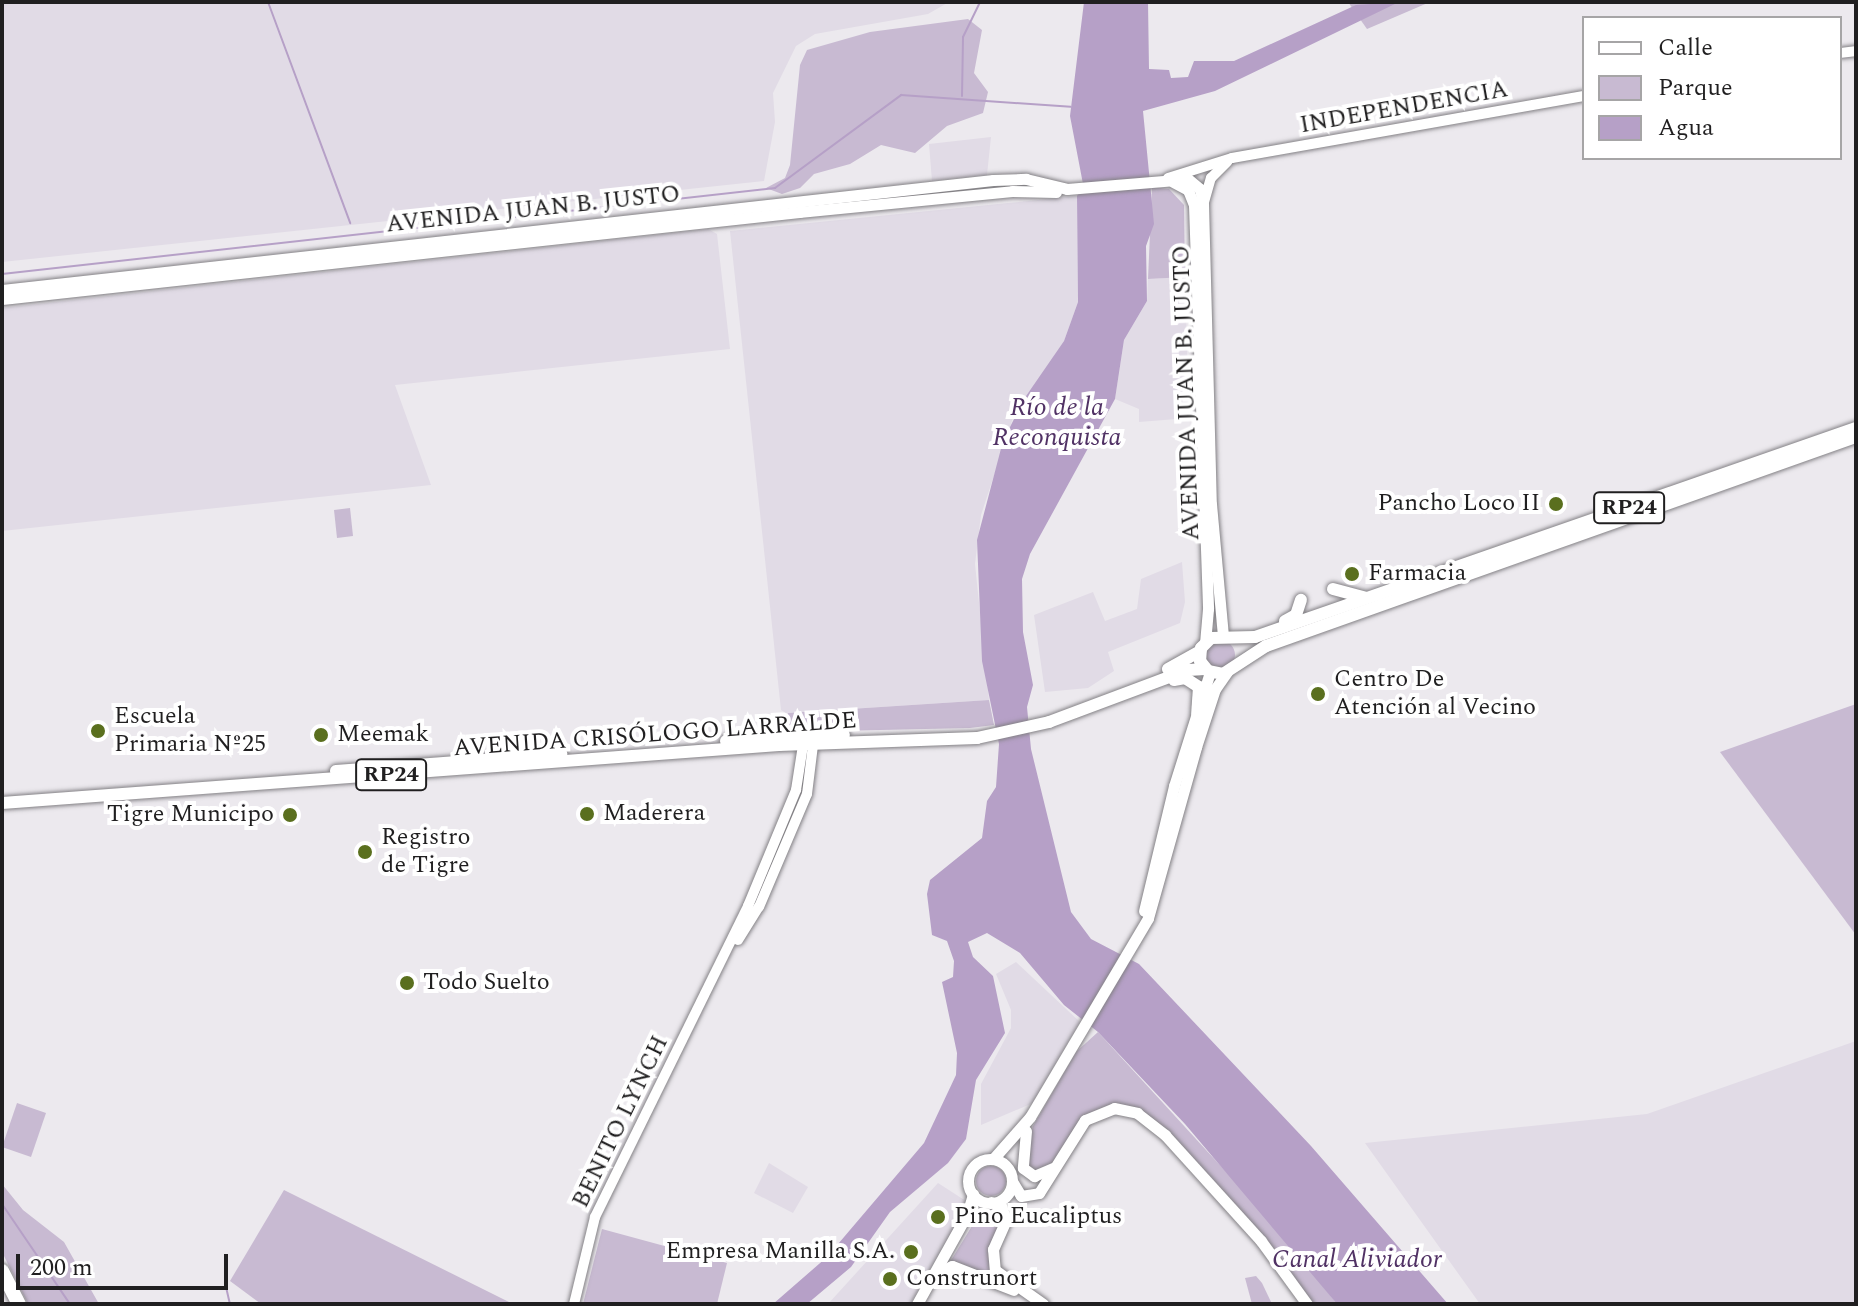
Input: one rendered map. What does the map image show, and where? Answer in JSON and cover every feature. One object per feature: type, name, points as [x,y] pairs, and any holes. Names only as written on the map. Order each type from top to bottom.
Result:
[{"type":"highway","points":[[2,1271],[19,1304]]},
{"type":"main road","name":"AVENIDA JUAN B. JUSTO","points":[[2,290],[993,180],[1026,179],[1068,191]]},
{"type":"main road","points":[[1068,191],[1165,179],[1194,183],[1203,204]]},
{"type":"main road","name":"AVENIDA JUAN B. JUSTO","points":[[1165,179],[1184,186],[1194,205],[1202,507],[1208,609],[1202,646]]},
{"type":"main road","name":"AVENIDA JUAN B. JUSTO","points":[[2,299],[992,192],[1068,191]]},
{"type":"main road","name":"AVENIDA JUAN B. JUSTO","points":[[1203,204],[1211,504],[1226,638]]},
{"type":"main road","name":"RP24","points":[[1202,646],[1280,628],[1856,428]]},
{"type":"main road","name":"RP24","points":[[1208,670],[1231,669],[1266,646],[1856,437]]},
{"type":"main road","points":[[1333,589],[1366,598]]},
{"type":"main road","points":[[1280,628],[1296,615],[1301,600]]},
{"type":"main road","points":[[917,1304],[954,1239],[973,1194],[970,1173],[979,1162],[993,1159],[1030,1117],[1152,909],[1196,747],[1215,689],[1231,669],[1237,648],[1226,638]]},
{"type":"main road","points":[[1131,945],[1208,670],[1202,646]]},
{"type":"main road","name":"AVENIDA CRISÓLOGO LARRALDE","points":[[1075,709],[1177,666],[1202,646]]},
{"type":"main road","name":"AVENIDA CRISÓLOGO LARRALDE","points":[[2,796],[809,740],[994,735],[1159,681],[1208,670]]},
{"type":"main road","points":[[1159,681],[1182,678],[1196,684],[1201,693],[1197,714]]},
{"type":"main road","name":"AVENIDA CRISÓLOGO LARRALDE","points":[[2,803],[809,740]]},
{"type":"main road","points":[[993,1159],[1011,1177],[1017,1193],[1030,1197],[1043,1189],[1074,1132],[1094,1113],[1114,1108],[1137,1113],[1165,1135],[1252,1230],[1307,1304]]},
{"type":"main road","points":[[954,1239],[989,1202],[1008,1193],[1030,1117]]},
{"type":"main road","points":[[1026,1131],[1023,1168],[1034,1176],[1053,1167]]},
{"type":"main road","points":[[973,1194],[1001,1206],[1006,1220],[994,1242],[993,1263],[1000,1277],[1043,1304]]},
{"type":"main road","points":[[934,1276],[952,1266],[1021,1292]]},
{"type":"street","name":"INDEPENDENCIA","points":[[1165,179],[1232,158],[1582,96]]},
{"type":"street","points":[[1203,204],[1211,178],[1232,158]]},
{"type":"street","name":"BENITO LYNCH","points":[[574,1304],[595,1217],[721,964],[796,790],[809,740]]},
{"type":"shaded area","points":[[2,2],[949,2],[928,14],[815,34],[796,46],[773,93],[775,122],[764,181],[2,262]]},
{"type":"shaded area","points":[[991,137],[987,175],[932,181],[929,144]]},
{"type":"shaded area","points":[[1077,196],[1078,302],[1064,341],[1013,418],[981,515],[975,564],[989,700],[786,713],[781,710],[730,231]]},
{"type":"shaded area","points":[[708,229],[717,234],[730,349],[395,385],[431,485],[2,531],[2,308]]},
{"type":"shaded area","points":[[1185,277],[1189,418],[1139,422],[1139,409],[1115,399],[1124,340],[1147,301],[1148,279]]},
{"type":"shaded area","points":[[1182,562],[1185,602],[1180,623],[1108,652],[1114,671],[1088,688],[1045,692],[1034,615],[1093,592],[1105,621],[1137,609],[1141,579]]},
{"type":"shaded area","points":[[1016,962],[1080,1022],[1033,1103],[981,1125],[981,1084],[1011,1028],[1011,1010],[996,974]]},
{"type":"shaded area","points":[[1856,1041],[1856,1304],[1480,1304],[1365,1143],[1647,1114]]},
{"type":"shaded area","points":[[769,1163],[808,1187],[793,1213],[754,1193]]},
{"type":"shaded area","points":[[938,1183],[969,1203],[910,1304],[828,1304]]},
{"type":"green space","points":[[1348,2],[1430,2],[1367,29]]},
{"type":"green space","points":[[968,19],[982,30],[974,73],[988,92],[983,113],[947,126],[915,153],[881,145],[850,164],[814,174],[800,188],[782,194],[766,188],[785,178],[790,165],[800,65],[807,50],[870,32]]},
{"type":"green space","points":[[1152,187],[1169,189],[1184,205],[1185,277],[1148,279]]},
{"type":"green space","points":[[350,508],[353,536],[337,538],[334,510]]},
{"type":"green space","points":[[1220,640],[1230,645],[1235,655],[1230,665],[1220,670],[1210,665],[1205,655],[1210,645]]},
{"type":"green space","points":[[989,700],[994,725],[970,728],[791,732],[783,722],[788,713]]},
{"type":"green space","points":[[1856,704],[1856,935],[1720,752]]},
{"type":"green space","points":[[1098,1032],[1273,1223],[1337,1304],[1309,1304],[1168,1133],[1115,1105],[1084,1115],[1050,1167],[1031,1172],[1025,1160],[1033,1126],[1076,1052]]},
{"type":"green space","points":[[17,1103],[46,1113],[31,1157],[2,1147]]},
{"type":"green space","points":[[991,1166],[1002,1170],[1006,1181],[1002,1192],[991,1196],[980,1192],[976,1181],[980,1170]]},
{"type":"green space","points":[[2,1184],[23,1210],[64,1242],[99,1304],[28,1304],[2,1252]]},
{"type":"green space","points":[[284,1190],[513,1304],[261,1304],[230,1281]]},
{"type":"green space","points":[[995,1206],[1003,1217],[994,1238],[1000,1281],[950,1262],[983,1208]]},
{"type":"green space","points":[[602,1229],[727,1263],[717,1304],[583,1304]]},
{"type":"green space","points":[[1256,1276],[1272,1304],[1252,1304],[1245,1278]]},
{"type":"water","name":"Río de la Reconquista","points":[[1084,2],[1148,2],[1149,69],[1169,70],[1171,78],[1188,77],[1194,61],[1234,61],[1356,5],[1399,2],[1215,91],[1143,111],[1154,224],[1146,246],[1147,301],[1124,340],[1115,399],[1030,554],[1022,579],[1023,632],[1033,685],[1027,707],[1031,749],[1071,912],[1091,939],[1139,964],[1311,1146],[1448,1304],[1337,1304],[1185,1124],[1098,1032],[1064,1005],[1020,953],[987,933],[968,942],[973,957],[993,976],[1005,1033],[976,1080],[966,1139],[948,1163],[890,1212],[851,1267],[807,1304],[773,1304],[827,1257],[924,1143],[956,1075],[957,1053],[942,982],[953,977],[954,961],[947,941],[932,935],[927,894],[930,880],[982,838],[987,801],[996,787],[999,744],[982,661],[977,540],[1003,441],[1024,399],[1064,341],[1078,302],[1077,196],[1083,184],[1070,116]]},
{"type":"waterway","points":[[268,2],[350,223]]},
{"type":"waterway","points":[[962,96],[963,37],[980,2]]},
{"type":"waterway","points":[[2,274],[775,188],[901,95],[1071,107]]},
{"type":"waterway","points":[[2,1204],[70,1304]]},
{"type":"waterway","points":[[226,1287],[230,1304]]},
{"type":"place","name":"Pancho Loco II","points":[[1556,504]]},
{"type":"place","name":"Farmacia","points":[[1352,574]]},
{"type":"place","name":"Centro De Atención al Vecino","points":[[1318,694]]},
{"type":"place","name":"Escuela Primaria Nº25","points":[[98,731]]},
{"type":"place","name":"Meemak","points":[[321,735]]},
{"type":"place","name":"Maderera","points":[[587,814]]},
{"type":"place","name":"Tigre Municipo","points":[[290,815]]},
{"type":"place","name":"Registro de Tigre","points":[[365,852]]},
{"type":"place","name":"Todo Suelto","points":[[407,983]]},
{"type":"place","name":"Pino Eucaliptus","points":[[938,1217]]},
{"type":"place","name":"Empresa Manilla S.A.","points":[[911,1252]]},
{"type":"place","name":"Construnort","points":[[890,1279]]},
{"type":"water label","name":"Canal Aliviador","points":[[1357,1260]]}]
